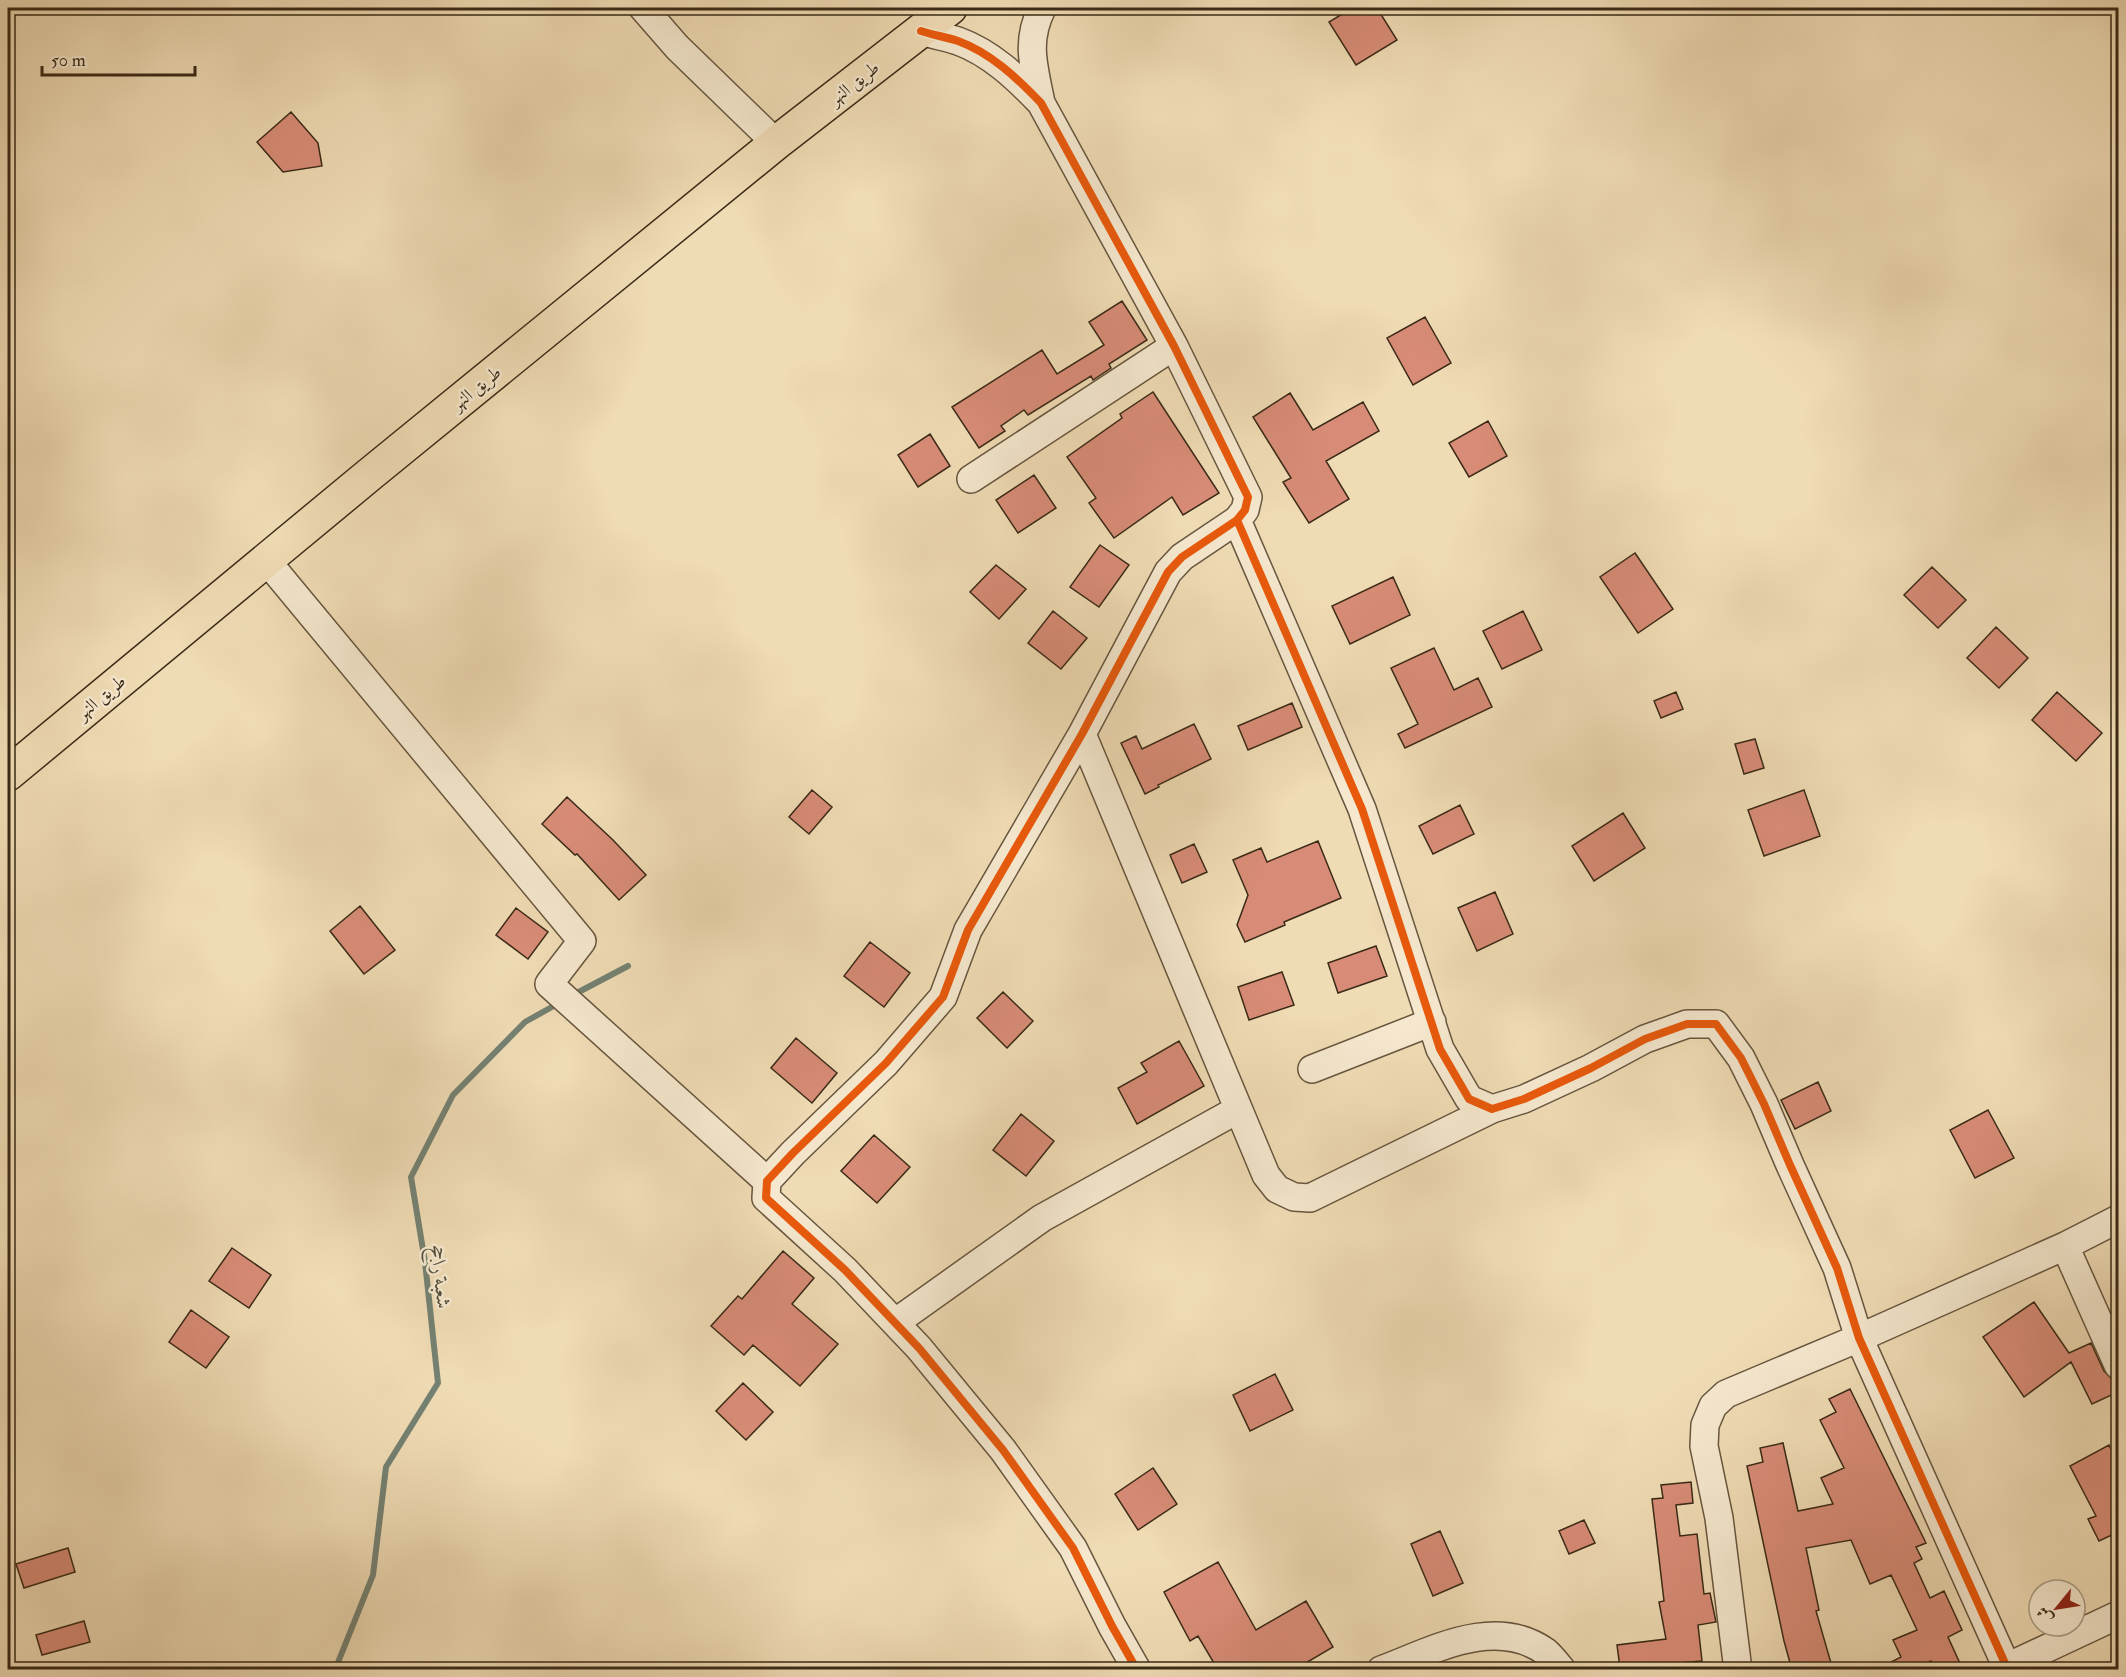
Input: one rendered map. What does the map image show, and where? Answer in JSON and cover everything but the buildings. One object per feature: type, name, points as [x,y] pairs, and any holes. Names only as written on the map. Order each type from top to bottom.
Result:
[{"type":"main road","name":"طريق النهر","points":[[8,774],[776,143],[950,8]]},
{"type":"street","points":[[643,8],[677,47],[776,143]]},
{"type":"street","points":[[1041,103],[1031,38],[1042,8]]},
{"type":"street","points":[[921,31],[959,42],[986,56],[1014,75],[1041,103],[1174,346],[1248,497],[1245,510],[1237,520],[1182,557],[1168,572],[1082,734],[968,930],[943,998],[886,1063],[767,1181],[766,1198],[845,1270],[919,1348],[1003,1450],[1073,1548],[1137,1670]]},
{"type":"street","points":[[971,479],[1174,346]]},
{"type":"street","points":[[1237,520],[1362,809],[1440,1049],[1469,1099],[1492,1109]]},
{"type":"street","points":[[266,560],[582,941],[549,984],[767,1181]]},
{"type":"street","points":[[1082,734],[1238,1110],[1266,1175],[1278,1189],[1294,1197],[1310,1198],[1492,1109],[1535,1094],[1591,1068],[1645,1039],[1687,1024],[1716,1024],[1741,1058],[1764,1104],[1837,1268],[1859,1338],[2008,1668],[2118,1615]]},
{"type":"street","points":[[1312,1068],[1432,1022]]},
{"type":"street","points":[[903,1317],[1042,1218],[1238,1110]]},
{"type":"street","points":[[1738,1670],[1719,1518],[1704,1446],[1705,1425],[1713,1406],[1726,1394],[1859,1338],[2065,1246],[2118,1219]]},
{"type":"street","points":[[2065,1246],[2118,1365]]},
{"type":"street","points":[[1381,1670],[1478,1636],[1502,1636],[1524,1640],[1547,1653],[1562,1670]]},
{"type":"waterway","name":"شعبة راجح","points":[[573,995],[628,966]]},
{"type":"waterway","name":"شعبة راجح","points":[[335,1670],[373,1575],[386,1467],[438,1383],[425,1262],[411,1177],[453,1095],[525,1022],[559,1003]]},
{"type":"cycle path","points":[[921,31],[958,41],[982,52],[1013,76],[1041,103],[1174,346],[1248,497],[1245,510],[1237,520],[1362,809],[1440,1049],[1469,1099],[1492,1109],[1524,1099],[1591,1068],[1645,1039],[1687,1024],[1716,1024],[1741,1058],[1764,1104],[1837,1268],[1859,1338],[2008,1670]]},
{"type":"cycle path","points":[[1137,1670],[1073,1548],[1003,1450],[919,1348],[845,1270],[766,1198],[767,1181],[886,1063],[943,997],[968,930],[1082,734],[1168,572],[1182,557],[1237,520]]}]
